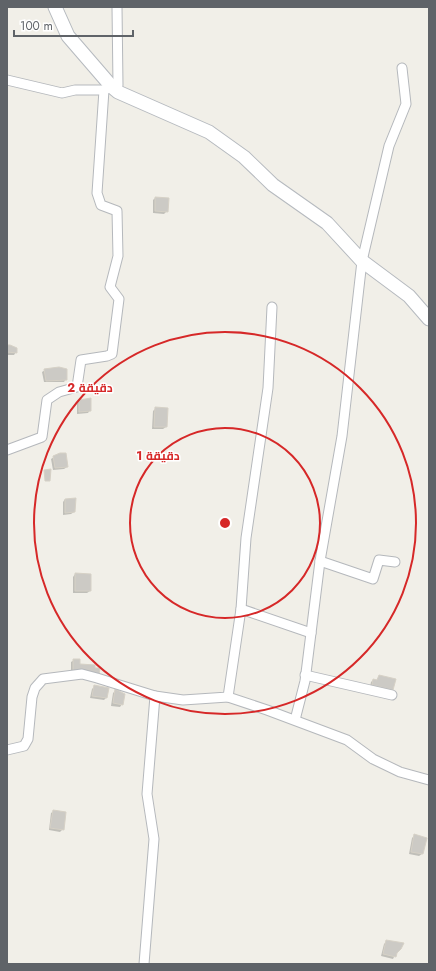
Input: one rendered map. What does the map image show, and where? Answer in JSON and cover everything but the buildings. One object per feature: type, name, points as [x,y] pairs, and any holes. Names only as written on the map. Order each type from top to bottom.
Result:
[{"type":"street","points":[[55,7],[68,36],[108,88],[208,132],[244,158],[273,185],[326,223],[362,261],[409,296],[429,319]]},
{"type":"street","points":[[7,80],[62,93],[75,90],[108,88],[118,85],[117,7]]},
{"type":"street","points":[[295,720],[305,675],[320,561],[342,436],[362,261],[389,146],[406,104],[402,68]]},
{"type":"street","points":[[7,450],[42,437],[47,400],[59,392],[77,387],[81,360],[112,354],[119,299],[110,287],[118,256],[117,211],[101,205],[97,193],[108,88]]},
{"type":"street","points":[[228,697],[242,609],[246,538],[268,388],[272,307]]},
{"type":"street","points":[[320,561],[373,580],[379,560],[395,562]]},
{"type":"street","points":[[242,609],[311,633]]},
{"type":"street","points":[[7,750],[24,746],[28,739],[33,693],[35,688],[43,679],[82,674],[155,696],[183,700],[228,697],[347,740],[373,759],[400,772],[429,780]]},
{"type":"street","points":[[305,675],[392,695]]},
{"type":"street","points":[[144,964],[154,839],[147,794],[155,696]]}]
